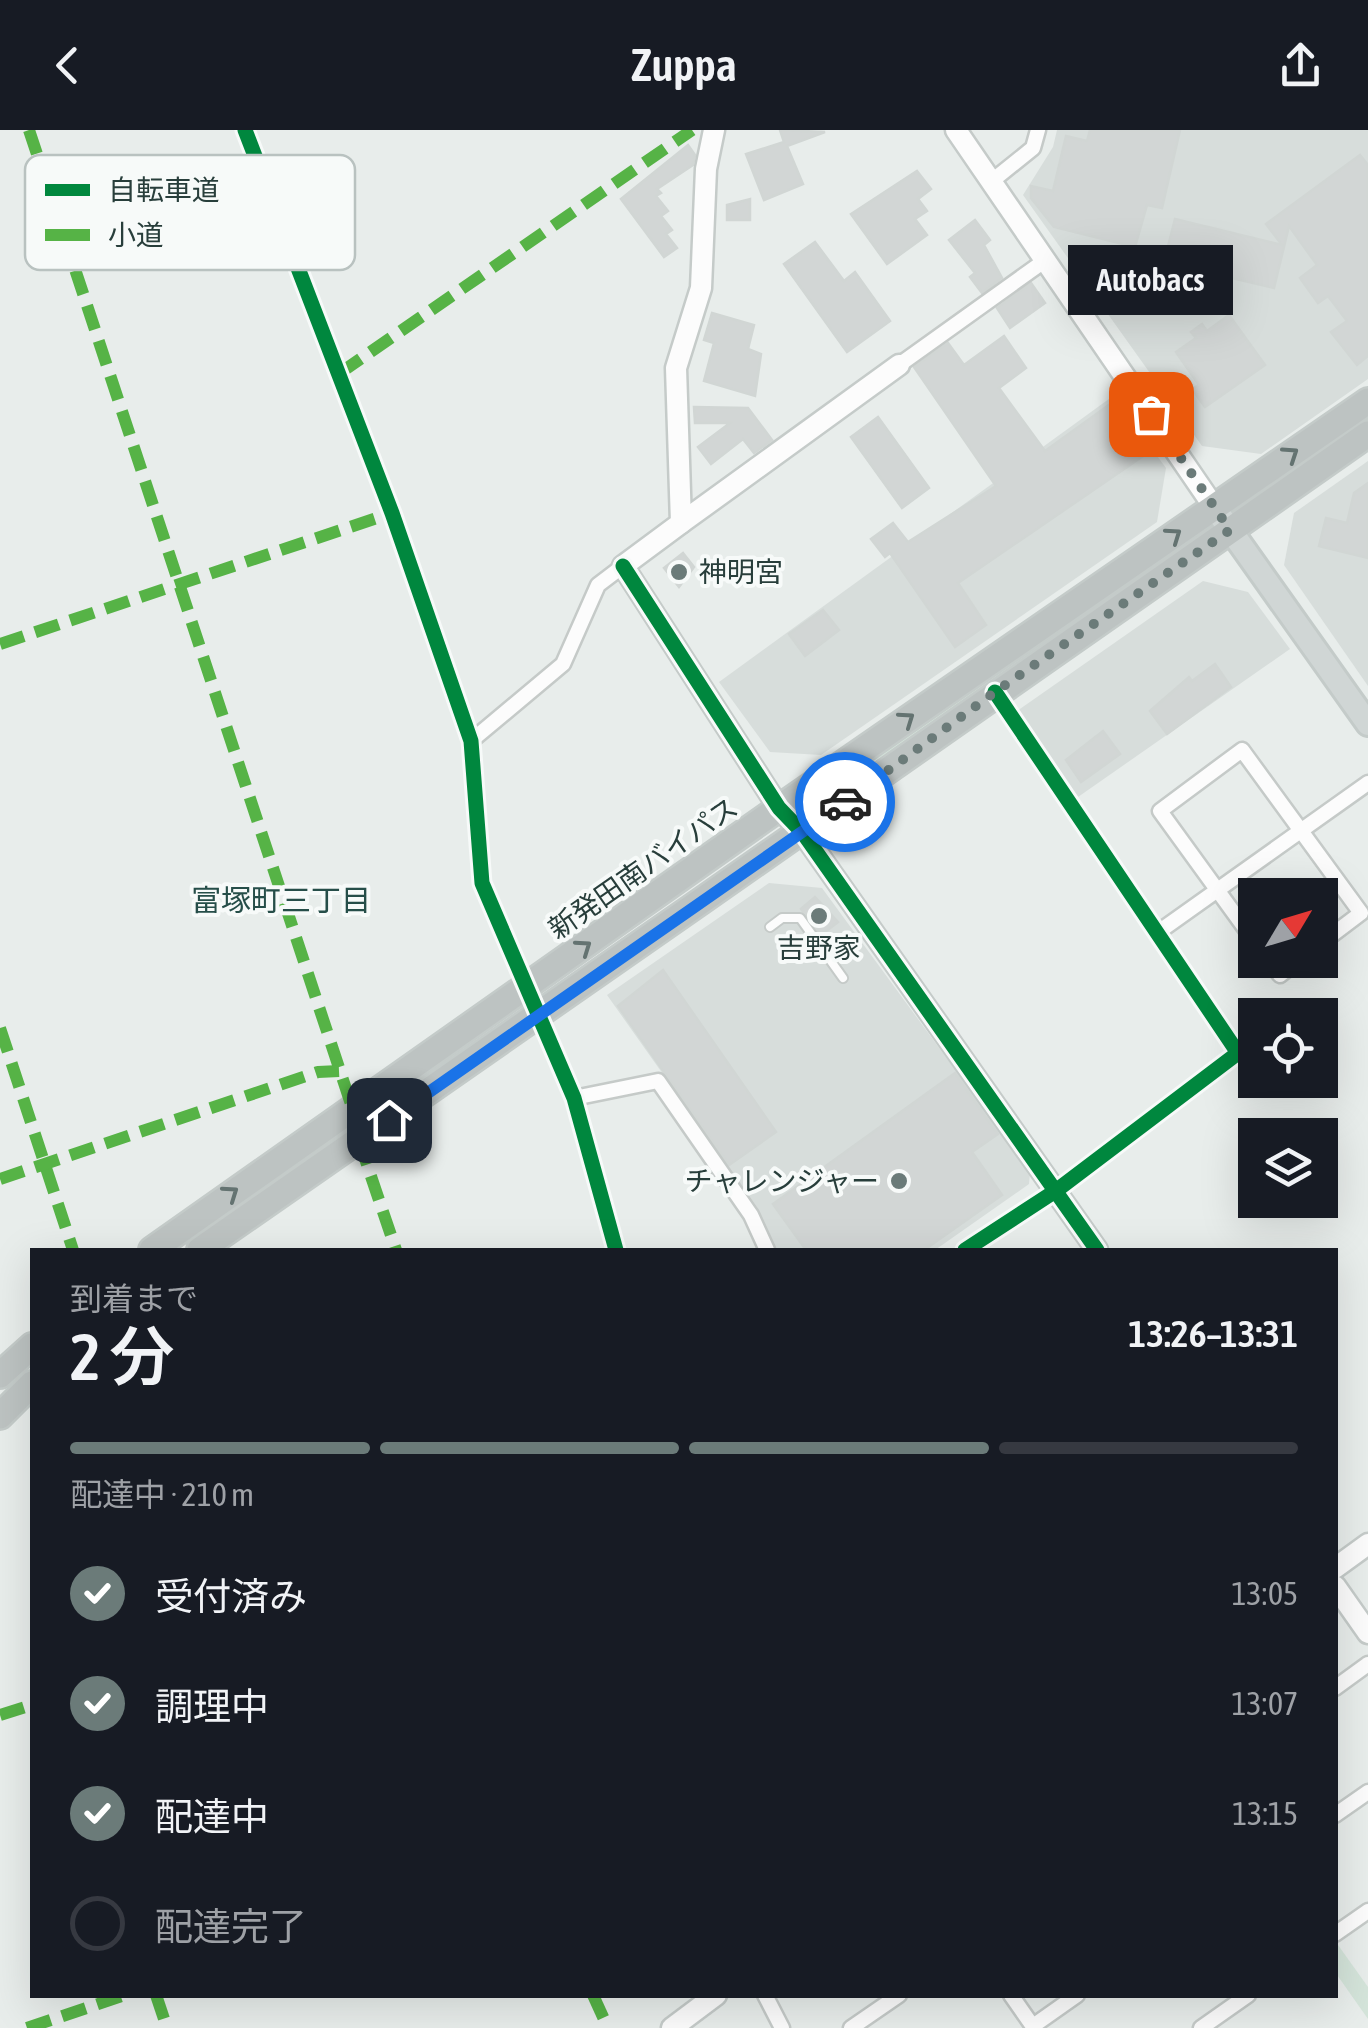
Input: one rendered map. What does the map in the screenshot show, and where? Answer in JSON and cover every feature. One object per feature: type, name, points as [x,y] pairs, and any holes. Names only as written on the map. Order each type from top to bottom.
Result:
[{"type":"highway","name":"新発田南バイパス","points":[[155,1248],[779,808],[1368,401]]},
{"type":"highway","points":[[203,1248],[803,833],[995,692],[1368,434]]},
{"type":"highway","points":[[0,1376],[30,1348]]},
{"type":"highway","points":[[0,1416],[30,1386]]},
{"type":"main road","points":[[1214,507],[1368,724]]},
{"type":"street","points":[[244,130],[254,155]]},
{"type":"street","points":[[681,523],[676,368],[701,288],[706,170],[714,130]]},
{"type":"street","points":[[956,130],[1214,507]]},
{"type":"street","points":[[992,180],[1033,148],[1038,130]]},
{"type":"street","points":[[472,741],[563,664],[598,586],[1047,259]]},
{"type":"street","points":[[298,270],[372,460],[472,741],[482,883],[524,989],[574,1098],[615,1248]]},
{"type":"street","points":[[623,566],[779,808],[803,833],[1097,1248]]},
{"type":"street","points":[[969,1248],[1057,1190],[1238,1053],[995,692]]},
{"type":"street","points":[[1238,919],[1160,811],[1242,750],[1336,878]]},
{"type":"street","points":[[1157,934],[1368,782]]},
{"type":"street","points":[[1338,881],[1361,912],[1338,930]]},
{"type":"street","points":[[574,1098],[658,1081],[750,1216],[766,1248]]},
{"type":"street","points":[[1338,1566],[1368,1544]]},
{"type":"street","points":[[1338,1590],[1368,1634]]},
{"type":"street","points":[[1338,1686],[1368,1664]]},
{"type":"street","points":[[1338,1813],[1368,1792]]},
{"type":"street","points":[[1338,1932],[1368,1911]]},
{"type":"street","points":[[672,2028],[712,1998]]},
{"type":"street","points":[[767,1998],[782,2028]]},
{"type":"street","points":[[851,2028],[895,1998]]},
{"type":"street","points":[[1013,1998],[1033,2027],[1073,1998]]},
{"type":"street","points":[[1201,2028],[1244,1998]]},
{"type":"lane","points":[[770,927],[782,918],[800,918],[843,978]]},
{"type":"shaded area","points":[[1057,130],[1368,130],[1368,379],[1261,454],[1202,446],[1023,195],[1053,147]]},
{"type":"shaded area","points":[[1113,396],[1166,468],[1157,522],[821,755],[770,752],[719,682]]},
{"type":"shaded area","points":[[1368,461],[1368,686],[1284,565],[1294,513]]},
{"type":"shaded area","points":[[1185,545],[1189,548],[971,701],[837,784],[835,780],[1044,634],[1101,606]]},
{"type":"shaded area","points":[[1203,581],[1248,592],[1290,649],[1078,797],[1017,711]]},
{"type":"shaded area","points":[[769,883],[822,888],[1030,1172],[1029,1184],[938,1248],[774,1248],[757,1207],[607,995]]},
{"type":"shaded area","points":[[1338,1945],[1368,1987],[1368,2019],[1338,1976]]},
{"type":"building","points":[[780,130],[825,132],[787,146],[803,184],[764,200],[746,154],[784,142]]},
{"type":"building","points":[[1090,130],[1180,130],[1162,208],[1147,205],[1135,247],[1054,227],[1031,198],[1031,186],[1053,191],[1066,136],[1087,141]]},
{"type":"building","points":[[688,145],[695,155],[693,165],[657,189],[661,193],[656,196],[668,211],[661,216],[672,230],[666,234],[677,248],[664,257],[621,199]]},
{"type":"building","points":[[1360,155],[1368,165],[1368,356],[1357,365],[1331,332],[1347,321],[1328,296],[1318,303],[1300,278],[1317,265],[1289,226],[1274,288],[1164,262],[1175,219],[1282,245],[1266,224]]},
{"type":"building","points":[[917,171],[931,189],[918,199],[927,211],[915,219],[927,235],[887,264],[851,214]]},
{"type":"building","points":[[750,199],[750,220],[727,220],[727,205]]},
{"type":"building","points":[[975,220],[990,240],[984,245],[1002,278],[982,293],[970,277],[975,273],[949,240]]},
{"type":"building","points":[[815,242],[844,281],[855,272],[890,321],[847,352],[784,264]]},
{"type":"building","points":[[1031,283],[1045,303],[1010,328],[997,308]]},
{"type":"building","points":[[712,313],[754,325],[748,349],[761,354],[755,396],[704,381],[714,343],[704,340]]},
{"type":"building","points":[[1229,315],[1265,365],[1205,407],[1192,389],[1199,385],[1176,352],[1196,338],[1191,332],[1202,324],[1207,331]]},
{"type":"building","points":[[1004,336],[1026,368],[999,388],[1045,451],[1113,402],[1149,452],[958,583],[986,625],[955,647],[890,553],[885,557],[871,539],[893,523],[908,542],[996,486],[914,367],[948,343],[964,365]]},
{"type":"building","points":[[694,407],[748,408],[772,440],[754,453],[743,439],[711,464],[698,447],[730,423],[695,423]]},
{"type":"building","points":[[878,417],[929,488],[902,508],[851,437]]},
{"type":"building","points":[[1368,483],[1368,558],[1319,546],[1326,518],[1347,523],[1354,493]]},
{"type":"building","name":"神明宮","points":[[683,553],[694,567],[679,587],[664,568]]},
{"type":"building","points":[[823,610],[839,630],[805,656],[789,634]]},
{"type":"building","points":[[1215,664],[1231,687],[1167,734],[1150,711],[1189,677],[1192,681]]},
{"type":"building","points":[[1103,731],[1120,754],[1081,782],[1066,760]]},
{"type":"building","name":"吉野家","points":[[815,897],[838,922],[821,935],[801,909]]},
{"type":"building","points":[[663,970],[776,1132],[729,1165],[618,1006]]},
{"type":"building","name":"チャレンジャー","points":[[955,1073],[998,1134],[972,1152],[1002,1195],[927,1248],[805,1248],[773,1204]]},
{"type":"marked path","points":[[29,130],[37,155]]},
{"type":"marked path","points":[[340,373],[692,130]]},
{"type":"marked path","points":[[75,270],[352,1107]]},
{"type":"marked path","points":[[0,644],[392,513]]},
{"type":"marked path","points":[[0,1028],[72,1248]]},
{"type":"marked path","points":[[0,1179],[318,1072],[339,1071]]},
{"type":"marked path","points":[[359,1141],[395,1248]]},
{"type":"marked path","points":[[0,1715],[30,1706]]},
{"type":"marked path","points":[[27,2028],[116,1998]]},
{"type":"marked path","points":[[157,1998],[167,2028]]},
{"type":"marked path","points":[[594,1998],[608,2028]]},
{"type":"cycle path","points":[[245,130],[255,155]]},
{"type":"cycle path","points":[[299,270],[392,513],[471,741],[482,883],[574,1098],[615,1248]]},
{"type":"cycle path","points":[[623,566],[779,808],[803,833],[1096,1248]]},
{"type":"cycle path","points":[[968,1248],[1057,1190],[1238,1053],[995,692]]},
{"type":"way so far","points":[[845,802],[995,692],[1230,530],[1151,414]]},
{"type":"place","name":"Autobacs","points":[[1151,414]]},
{"type":"place","name":"神明宮","points":[[679,572]]},
{"type":"place","name":"吉野家","points":[[819,916]]},
{"type":"place","name":"チャレンジャー","points":[[899,1181]]},
{"type":"district","name":"富塚町三丁目","points":[[281,901]]},
{"type":"route","points":[[389,1120],[845,802]]}]
